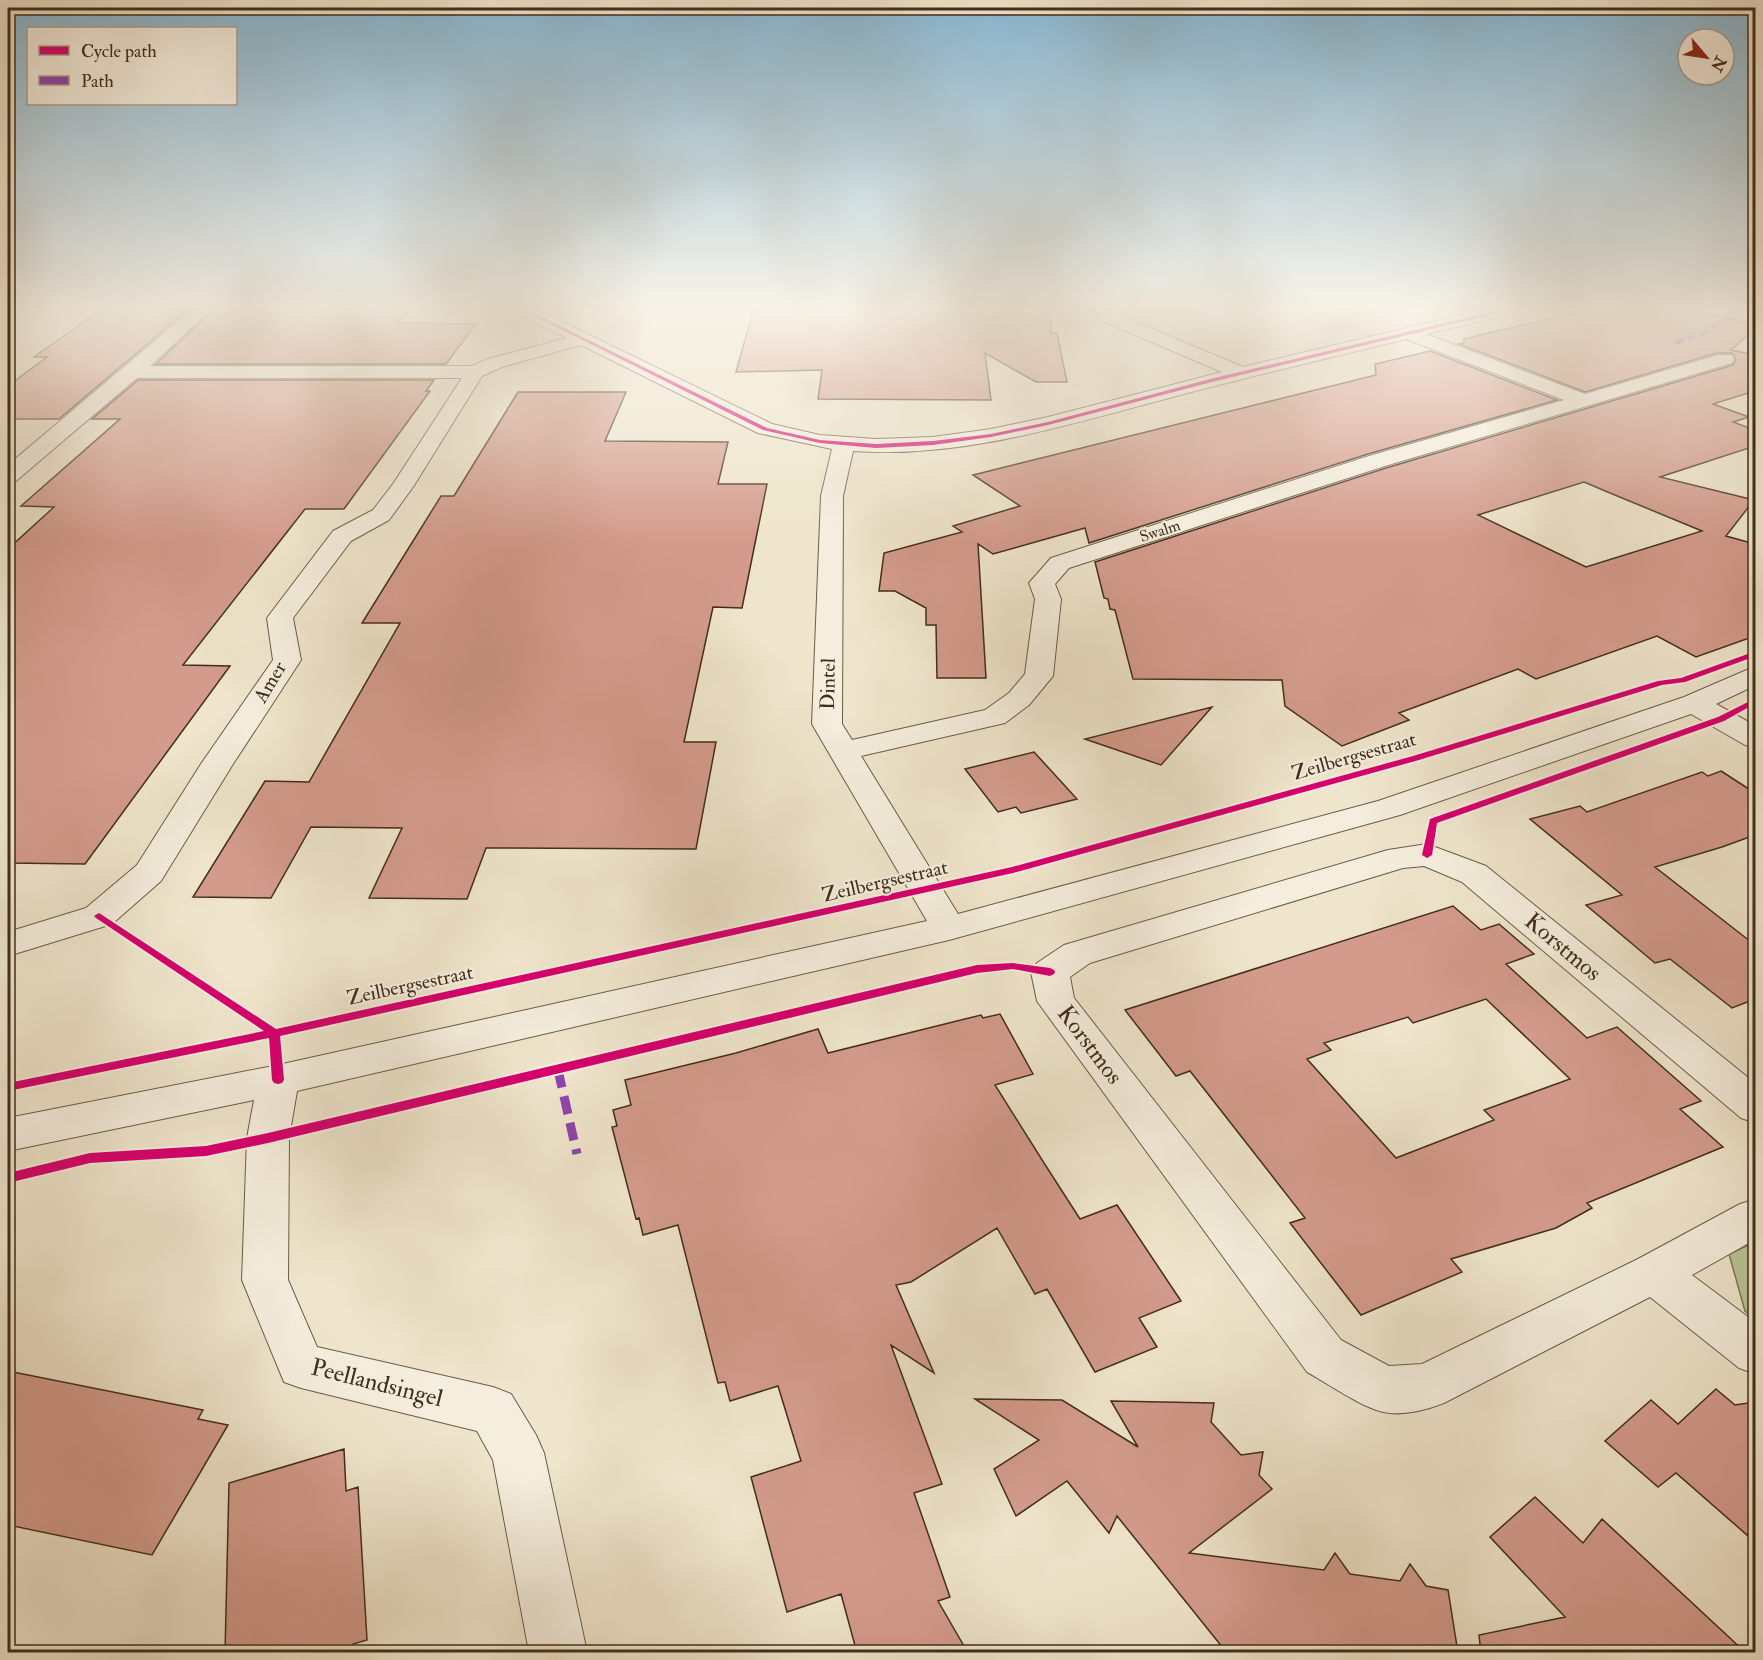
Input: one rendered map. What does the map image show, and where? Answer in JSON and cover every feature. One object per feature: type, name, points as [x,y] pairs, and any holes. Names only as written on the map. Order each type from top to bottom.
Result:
[{"type":"street","points":[[8,476],[117,384]]},
{"type":"street","name":"Amer","points":[[8,944],[99,916],[150,873],[217,764],[287,660],[280,618],[342,536],[381,515],[402,487],[467,384]]},
{"type":"street","points":[[672,384],[765,429],[796,439],[844,444],[908,445],[1000,435],[1200,384]]},
{"type":"street","points":[[1542,384],[1583,400]]},
{"type":"street","name":"Swalm","points":[[842,751],[995,717],[1019,699],[1039,676],[1048,599],[1042,583],[1060,563],[1377,461],[1637,384]]},
{"type":"street","name":"Dintel","points":[[844,444],[831,496],[827,724],[949,928]]},
{"type":"street","points":[[8,1134],[278,1080],[949,928],[1389,808],[1694,703],[1755,674]]},
{"type":"street","points":[[1694,703],[1755,740]]},
{"type":"street","name":"Korstmos","points":[[1755,1107],[1474,874],[1427,855],[1400,858],[1077,954],[1050,972],[1056,1001],[1324,1356],[1384,1389],[1426,1387],[1654,1273],[1755,1217]]},
{"type":"street","name":"Peellandsingel","points":[[278,1080],[268,1138],[265,1280],[301,1366],[493,1411],[518,1453],[557,1652]]},
{"type":"street","points":[[1654,1273],[1755,1352]]},
{"type":"green space","points":[[1755,1242],[1755,1319],[1745,1311],[1729,1254]]},
{"type":"building","points":[[100,384],[59,419],[8,419],[8,386]]},
{"type":"building","points":[[133,384],[431,384],[426,391],[430,391],[344,509],[305,509],[183,665],[230,666],[85,864],[8,863],[8,549],[54,507],[21,506],[120,419],[92,419]]},
{"type":"building","points":[[820,384],[989,384],[991,400],[818,399]]},
{"type":"building","points":[[1338,384],[1517,384],[1557,400],[1368,454],[1089,543],[1085,528],[993,554],[978,544],[986,678],[937,678],[936,625],[926,625],[926,608],[895,591],[879,591],[884,553],[962,532],[953,526],[1020,506],[973,475]]},
{"type":"building","points":[[1565,384],[1610,384],[1585,392]]},
{"type":"building","points":[[1667,384],[1755,384],[1755,391],[1713,404],[1749,417],[1733,422],[1755,430],[1755,446],[1660,477],[1754,500],[1726,536],[1755,544],[1755,636],[1696,657],[1657,636],[1536,679],[1518,669],[1399,713],[1409,720],[1342,746],[1285,706],[1282,680],[1133,679],[1115,610],[1110,609],[1108,599],[1104,598],[1095,562],[1386,468]],"holes":[[[1584,482],[1702,531],[1586,567],[1478,515]]]},
{"type":"building","points":[[518,392],[626,392],[605,441],[728,442],[718,484],[767,484],[742,608],[713,607],[684,742],[716,742],[696,849],[486,848],[467,899],[369,898],[402,828],[311,827],[271,898],[193,897],[265,781],[309,782],[400,623],[362,623],[441,496],[454,496]]},
{"type":"building","points":[[1212,707],[1161,765],[1085,739]]},
{"type":"building","points":[[1034,752],[1077,799],[1021,813],[1016,807],[998,812],[965,769]]},
{"type":"building","points":[[1721,771],[1755,793],[1755,835],[1655,867],[1755,945],[1755,999],[1732,1008],[1670,959],[1655,963],[1586,905],[1622,895],[1530,819],[1580,806],[1587,812],[1702,772],[1708,776]]},
{"type":"building","points":[[1453,906],[1481,930],[1499,924],[1534,954],[1506,964],[1587,1038],[1617,1027],[1701,1101],[1680,1109],[1723,1147],[1587,1203],[1592,1208],[1556,1228],[1451,1259],[1462,1272],[1361,1315],[1290,1223],[1305,1218],[1190,1071],[1176,1076],[1125,1010]],"holes":[[[1486,999],[1570,1079],[1484,1110],[1494,1120],[1396,1158],[1307,1059],[1331,1050],[1324,1043],[1408,1017],[1413,1023]]]},
{"type":"building","points":[[1000,1014],[1033,1074],[995,1085],[1044,1163],[1080,1219],[1117,1205],[1181,1301],[1139,1318],[1157,1347],[1095,1372],[1047,1289],[1035,1294],[997,1228],[911,1282],[896,1285],[934,1373],[891,1345],[942,1484],[914,1493],[950,1597],[938,1601],[968,1653],[857,1653],[841,1594],[787,1612],[751,1477],[801,1461],[778,1386],[730,1401],[725,1382],[718,1383],[678,1225],[643,1235],[639,1218],[636,1219],[612,1127],[617,1126],[613,1110],[631,1105],[625,1080],[736,1053],[818,1029],[828,1053],[981,1015],[983,1018]]},
{"type":"building","points":[[8,1371],[203,1410],[198,1419],[228,1425],[152,1555],[8,1525]]},
{"type":"building","points":[[1716,1389],[1735,1405],[1755,1402],[1755,1542],[1676,1473],[1658,1487],[1605,1441],[1651,1400],[1678,1424]]},
{"type":"building","points":[[975,1399],[1062,1400],[1138,1447],[1111,1401],[1214,1403],[1211,1422],[1241,1455],[1263,1452],[1259,1475],[1272,1489],[1189,1553],[1324,1570],[1335,1553],[1350,1574],[1400,1581],[1410,1564],[1426,1586],[1448,1590],[1458,1653],[1227,1653],[1117,1516],[1109,1533],[1067,1481],[1016,1516],[994,1469],[1039,1440]]},
{"type":"building","points":[[344,1449],[346,1491],[358,1487],[367,1640],[353,1644],[353,1653],[225,1653],[229,1483]]},
{"type":"building","points":[[1535,1497],[1583,1543],[1602,1519],[1746,1653],[1481,1653],[1479,1635],[1565,1617],[1490,1537]]},
{"type":"marked path","points":[[558,1070],[577,1154]]},
{"type":"cycle path","points":[[675,384],[765,429],[820,442],[876,446],[933,443],[991,435],[1048,423],[1197,384]]},
{"type":"cycle path","name":"Zeilbergsestraat","points":[[8,1087],[274,1033],[1013,870],[1416,758],[1661,683],[1682,680],[1756,653]]},
{"type":"cycle path","points":[[1427,855],[1433,821],[1721,719],[1756,700]]},
{"type":"cycle path","points":[[99,916],[274,1033],[278,1080]]},
{"type":"cycle path","points":[[8,1178],[90,1158],[206,1151],[268,1138],[977,969],[1013,966],[1050,972]]}]
